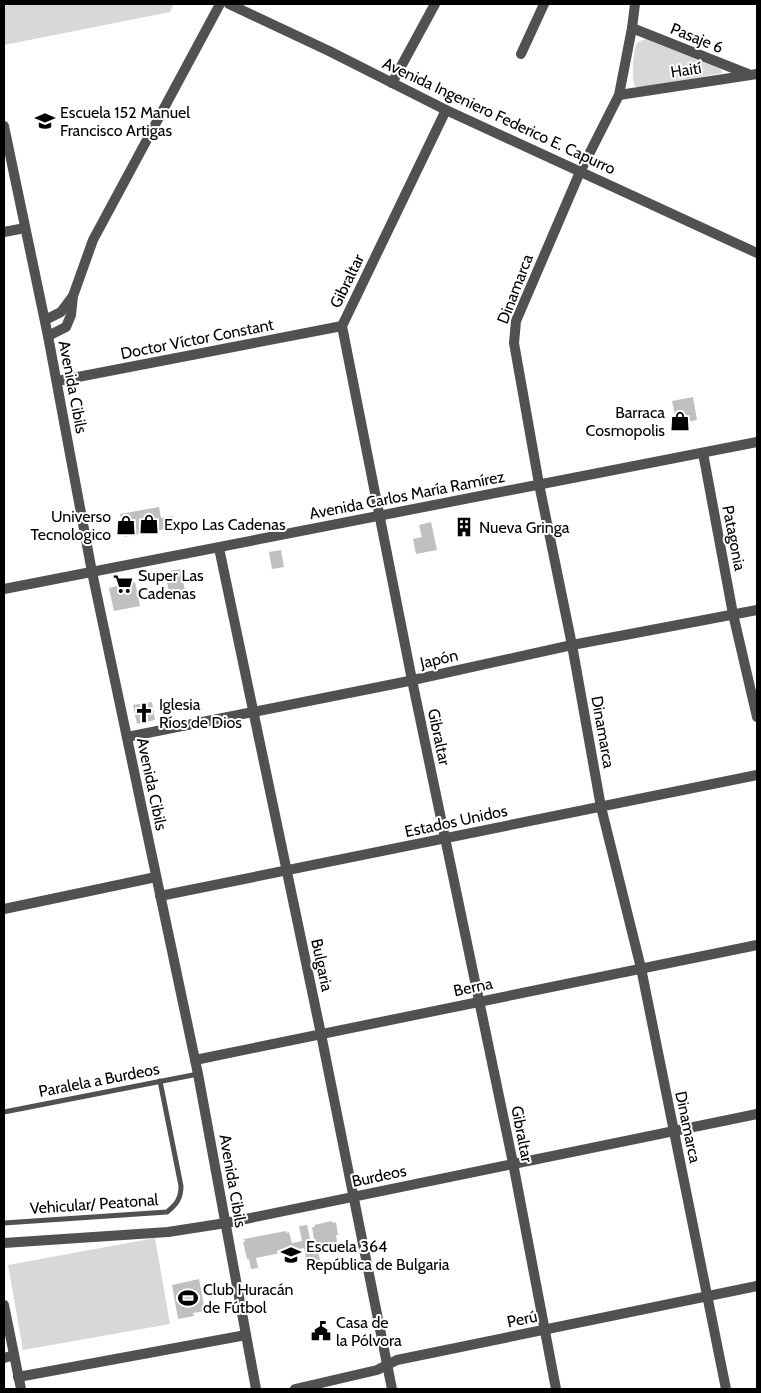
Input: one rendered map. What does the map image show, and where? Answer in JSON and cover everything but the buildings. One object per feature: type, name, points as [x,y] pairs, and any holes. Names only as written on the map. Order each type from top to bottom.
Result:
[{"type":"street","points":[[48,336],[66,326],[71,315],[73,296],[93,240],[220,4]]},
{"type":"street","name":"Avenida Ingeniero Federico E. Capurro","points":[[229,4],[446,110],[757,253]]},
{"type":"street","points":[[392,83],[435,4]]},
{"type":"street","points":[[520,54],[544,4]]},
{"type":"street","name":"Dinamarca","points":[[635,4],[619,95],[580,172],[516,322],[514,343],[601,807],[641,968],[726,1389]]},
{"type":"street","name":"Pasaje 6","points":[[632,28],[753,74]]},
{"type":"street","name":"Haití","points":[[619,95],[753,74]]},
{"type":"street","name":"Gibraltar","points":[[446,110],[342,326],[412,680],[513,1163],[556,1389]]},
{"type":"street","name":"Avenida Cibils","points":[[4,126],[45,320],[92,572],[198,1074],[256,1389]]},
{"type":"street","points":[[4,232],[25,228]]},
{"type":"street","points":[[45,320],[61,312],[73,296]]},
{"type":"street","name":"Doctor Víctor Constant","points":[[57,381],[342,326]]},
{"type":"street","name":"Avenida Carlos María Ramírez","points":[[4,589],[757,442]]},
{"type":"street","name":"Patagonia","points":[[703,453],[733,614],[757,717]]},
{"type":"street","name":"Bulgaria","points":[[219,548],[321,1034],[392,1389]]},
{"type":"street","name":"Japón","points":[[127,737],[253,713],[572,645],[757,610]]},
{"type":"street","name":"Estados Unidos","points":[[160,896],[287,872],[757,775]]},
{"type":"street","points":[[4,909],[156,877]]},
{"type":"street","name":"Berna","points":[[195,1060],[757,945]]},
{"type":"street","name":"Burdeos","points":[[4,1243],[168,1232],[226,1223],[757,1114]]},
{"type":"street","name":"Perú","points":[[295,1389],[377,1370],[397,1360],[757,1286]]},
{"type":"street","points":[[4,1305],[9,1356],[21,1389]]},
{"type":"street","points":[[18,1377],[246,1335]]},
{"type":"lane","name":"Paralela a Burdeos","points":[[4,1112],[198,1074]]},
{"type":"lane","name":"Vehicular/ Peatonal","points":[[4,1223],[167,1212],[173,1208],[181,1196],[181,1186],[160,1081]]},
{"type":"shaded area","points":[[4,4],[174,4],[170,12],[4,45]]},
{"type":"shaded area","points":[[646,39],[721,69],[722,73],[640,88],[635,86],[633,60],[635,49],[638,43]]},
{"type":"shaded area","points":[[155,1238],[170,1324],[23,1350],[8,1265]]},
{"type":"place","name":"Escuela 152 Manuel Francisco Artigas","points":[[45,121]]},
{"type":"place","name":"Barraca Cosmopolis","points":[[680,421]]},
{"type":"place","name":"Expo Las Cadenas","points":[[149,524]]},
{"type":"place","name":"Universo Tecnologico","points":[[126,525]]},
{"type":"place","name":"Nueva Gringa","points":[[464,527]]},
{"type":"place","name":"Super Las Cadenas","points":[[123,584]]},
{"type":"place","name":"Iglesia Ríos de Dios","points":[[144,713]]},
{"type":"place","name":"Escuela 364 República de Bulgaria","points":[[291,1255]]},
{"type":"place","name":"Club Huracán de Fútbol","points":[[188,1298]]},
{"type":"place","name":"Casa de la Pólvora","points":[[321,1331]]}]
